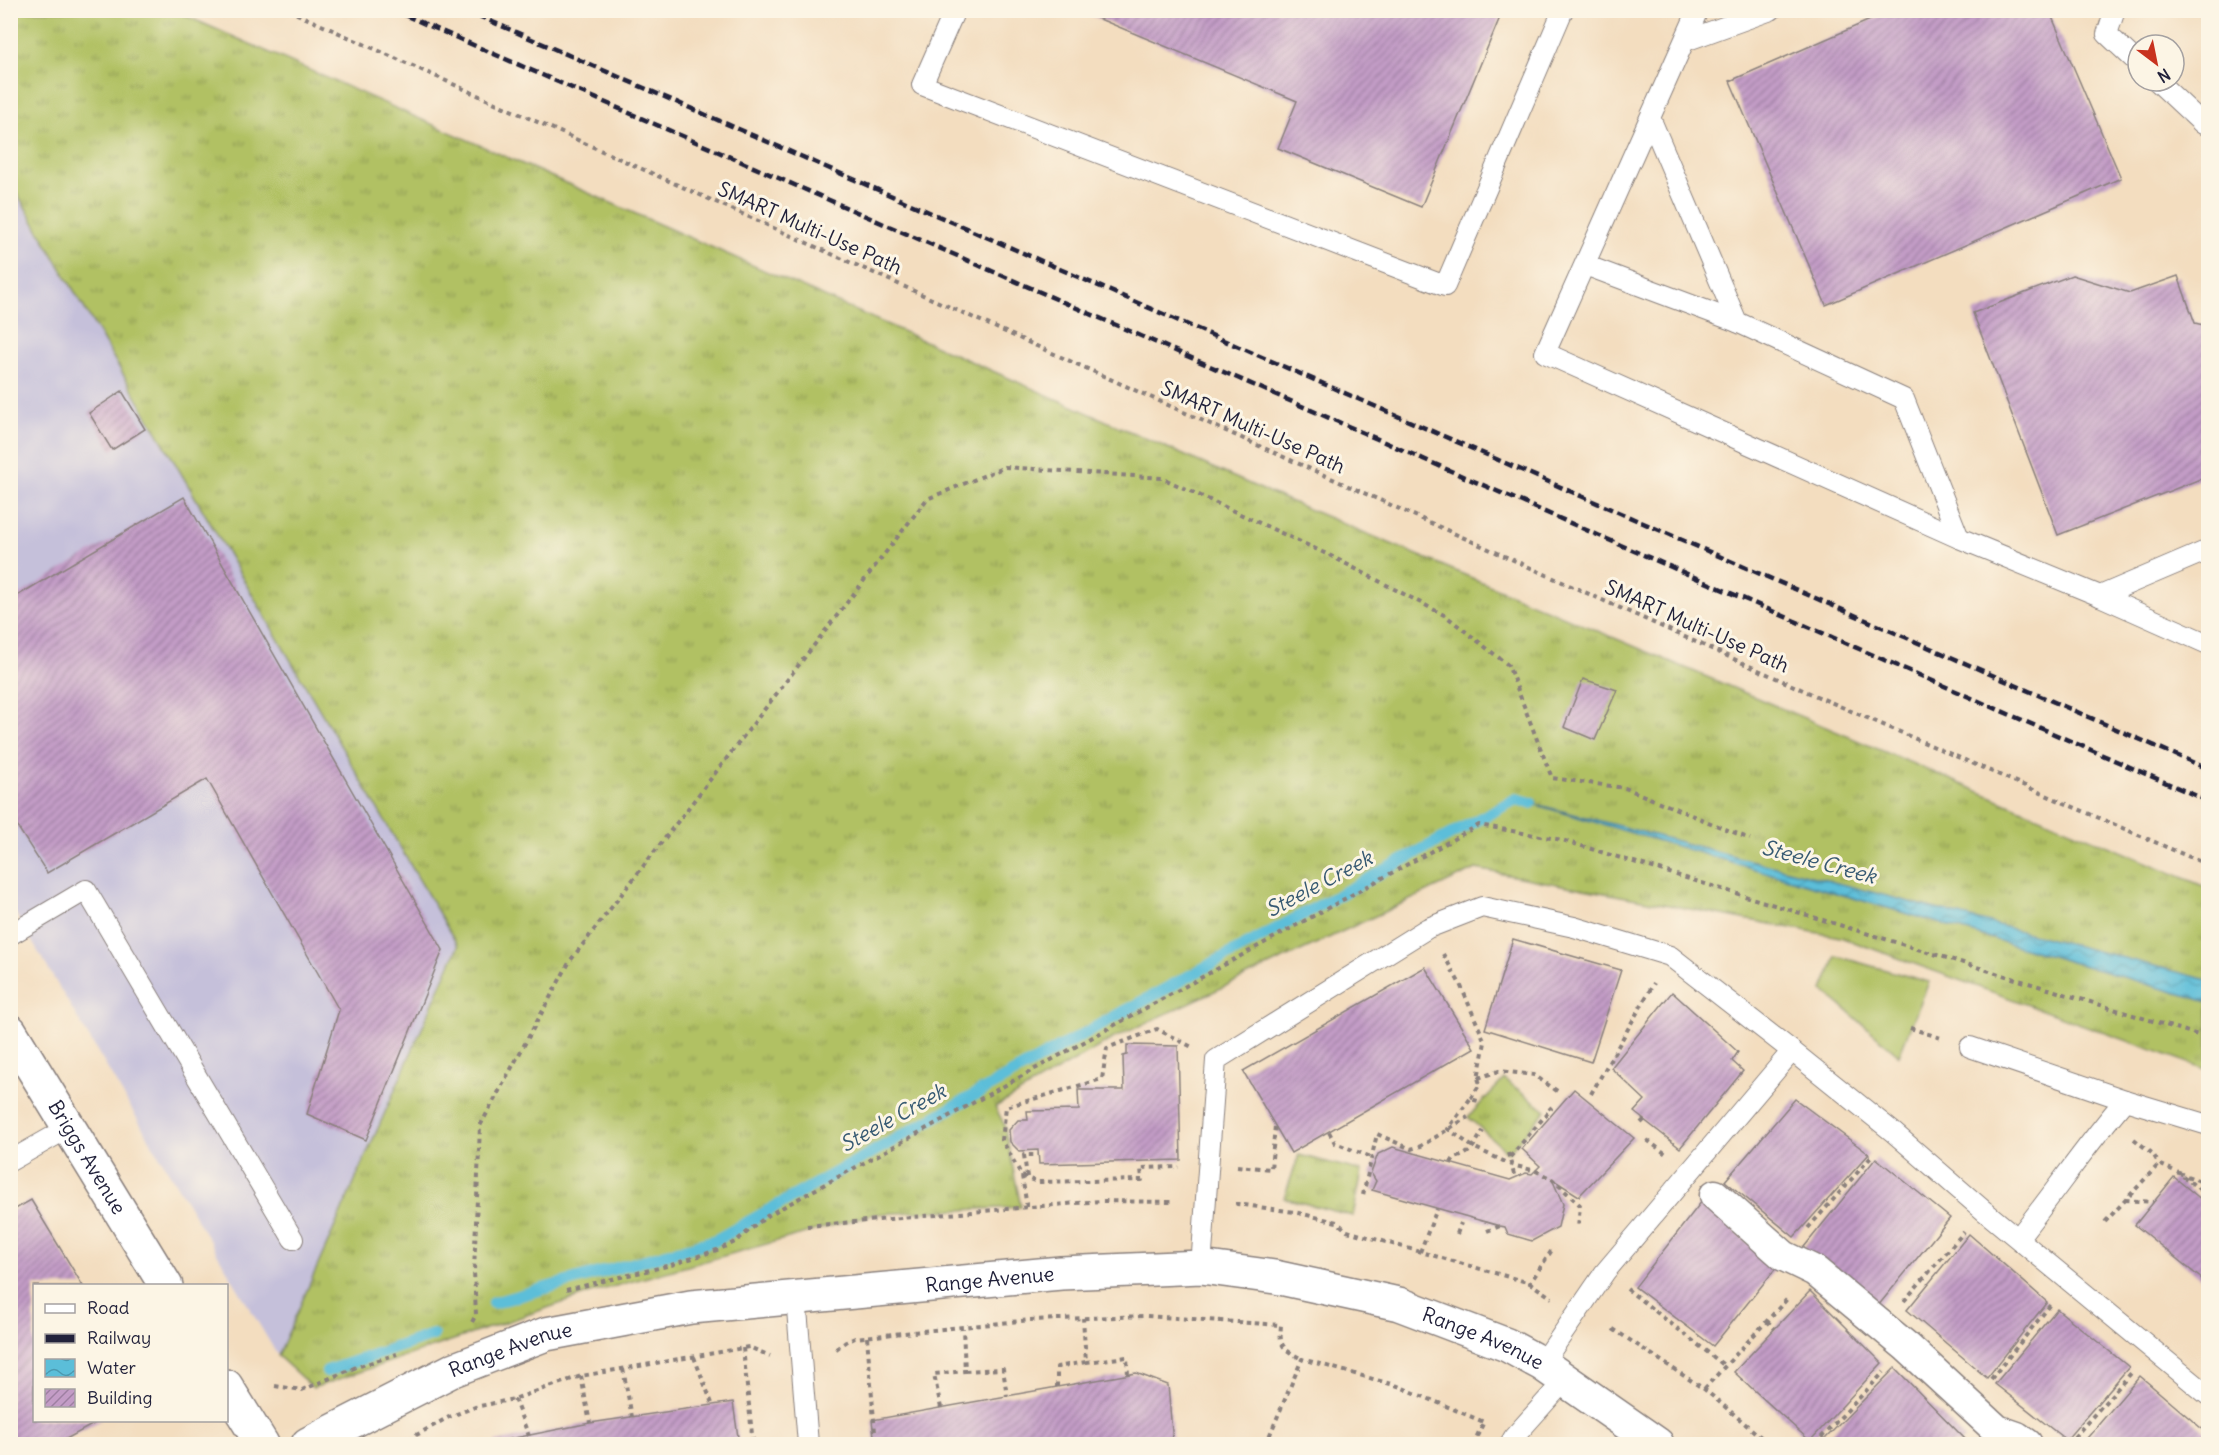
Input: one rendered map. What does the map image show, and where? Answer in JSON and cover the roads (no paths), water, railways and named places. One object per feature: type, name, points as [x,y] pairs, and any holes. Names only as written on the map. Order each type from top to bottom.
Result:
[{"type":"street","name":"Briggs Avenue","points":[[10,1031],[165,1284]]},
{"type":"street","points":[[1715,1195],[1784,1256],[1815,1271],[1907,1347],[1997,1430],[2017,1437],[2027,1444]]},
{"type":"street","name":"Range Avenue","points":[[308,1444],[453,1370],[546,1334],[692,1307],[1061,1273],[1201,1267],[1275,1277],[1399,1304],[1507,1345],[1553,1372],[1657,1444]]},
{"type":"street","points":[[228,1389],[262,1444]]},
{"type":"lane","points":[[955,10],[922,85],[1445,286],[1563,10]]},
{"type":"lane","points":[[1698,10],[1651,120],[1545,353],[1959,538],[2100,596],[2208,644]]},
{"type":"lane","points":[[1684,41],[1771,10]]},
{"type":"lane","points":[[2115,10],[2107,34],[2126,52]]},
{"type":"lane","points":[[2170,93],[2203,124],[2208,122]]},
{"type":"lane","points":[[1651,120],[1737,322]]},
{"type":"lane","points":[[1585,265],[1737,322],[1904,399],[1959,538]]},
{"type":"lane","points":[[2100,596],[2208,550]]},
{"type":"lane","points":[[10,935],[86,890],[293,1239]]},
{"type":"lane","points":[[1201,1267],[1216,1060],[1428,928],[1482,908],[1574,927],[1670,956],[1893,1132],[1983,1210],[2208,1395]]},
{"type":"lane","points":[[1970,1047],[2125,1100],[2208,1125]]},
{"type":"lane","points":[[1510,1444],[1553,1372],[1605,1272],[1792,1051]]},
{"type":"lane","points":[[2018,1238],[2055,1193],[2101,1128],[2125,1100]]},
{"type":"lane","points":[[10,1161],[69,1127]]},
{"type":"lane","points":[[796,1297],[808,1444]]},
{"type":"water","points":[[1516,799],[2208,980],[2208,1002]]},
{"type":"waterway","name":"Steele Creek","points":[[493,1303],[716,1240],[1121,1013],[1516,799],[1531,803]]},
{"type":"waterway","name":"Steele Creek","points":[[327,1371],[433,1335]]},
{"type":"railway","points":[[393,10],[2208,801]]},
{"type":"railway","points":[[465,10],[2208,769]]}]
